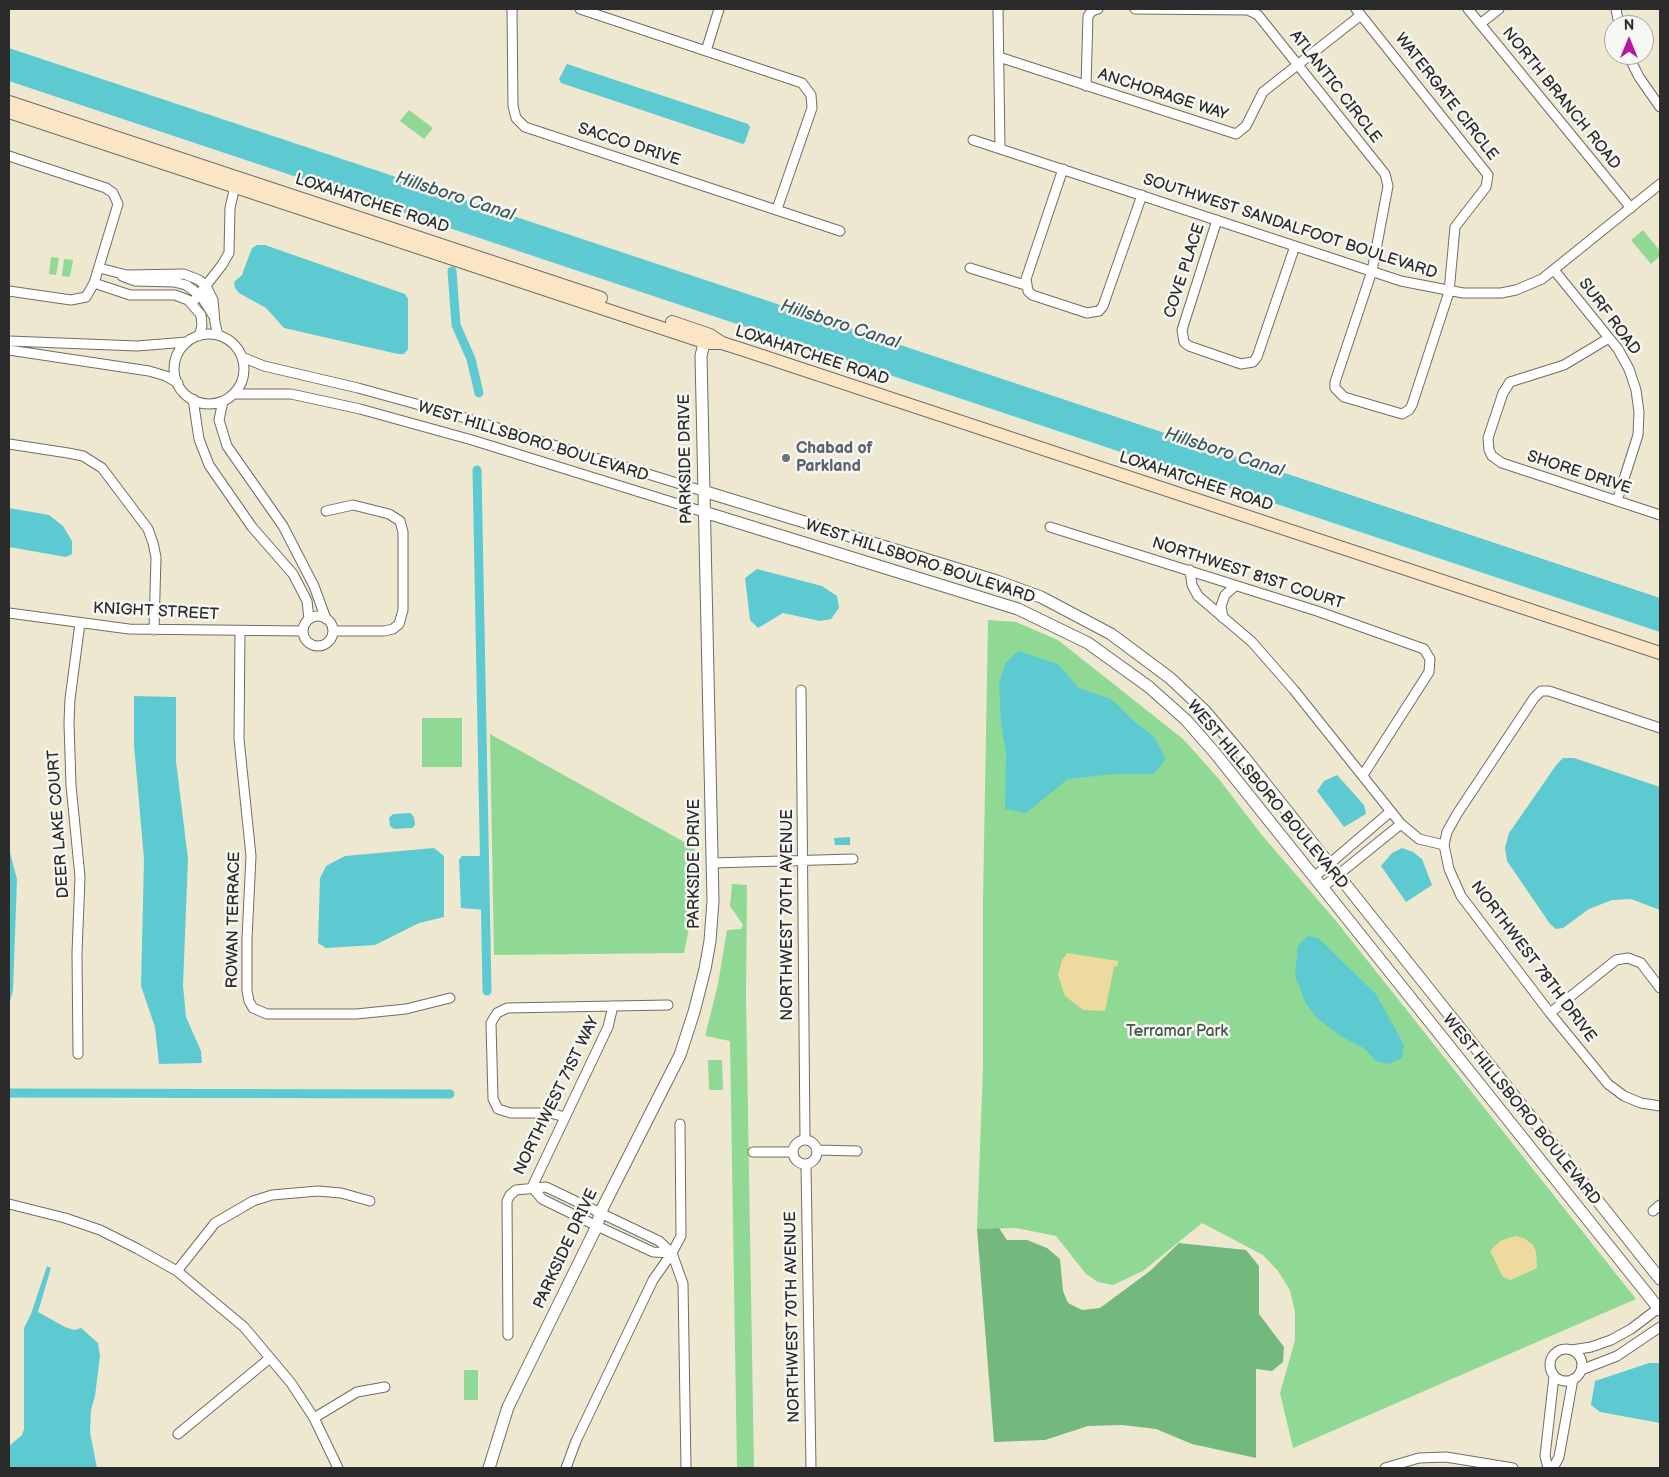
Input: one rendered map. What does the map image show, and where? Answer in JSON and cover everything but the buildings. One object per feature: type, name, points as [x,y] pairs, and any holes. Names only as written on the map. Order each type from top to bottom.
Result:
[{"type":"main road","name":"LOXAHATCHEE ROAD","points":[[9,102],[722,344],[1660,653]]},
{"type":"main road","name":"LOXAHATCHEE ROAD","points":[[9,112],[705,338]]},
{"type":"street","name":"SACCO DRIVE","points":[[512,9],[513,106],[516,118],[525,127],[840,231]]},
{"type":"street","points":[[580,9],[802,83],[811,95],[812,108],[777,209]]},
{"type":"street","points":[[706,51],[719,9]]},
{"type":"street","points":[[998,9],[1000,148]]},
{"type":"street","points":[[1086,86],[1088,16],[1092,11],[1098,9]]},
{"type":"street","name":"ATLANTIC CIRCLE","points":[[1135,9],[1248,10],[1258,14],[1388,179],[1372,272]]},
{"type":"street","name":"NORTH BRANCH ROAD","points":[[1468,9],[1631,208]]},
{"type":"street","points":[[1480,24],[1499,9]]},
{"type":"street","name":"ANCHORAGE WAY","points":[[999,57],[1236,134],[1246,126],[1264,92],[1359,12]]},
{"type":"street","name":"WATERGATE CIRCLE","points":[[1359,12],[1488,175],[1486,187],[1455,226],[1449,292],[1412,405],[1404,413],[1398,414],[1344,397],[1335,388],[1335,382],[1372,272]]},
{"type":"street","points":[[1633,65],[1660,107]]},
{"type":"street","name":"SOUTHWEST SANDALFOOT BOULEVARD","points":[[973,140],[1372,272],[1425,288],[1449,292],[1501,294],[1529,286],[1554,270],[1660,184]]},
{"type":"street","points":[[9,156],[106,188],[115,196],[118,208],[94,283],[83,299],[71,300],[9,291]]},
{"type":"street","points":[[1025,285],[1063,169]]},
{"type":"street","points":[[192,302],[206,286],[229,253],[230,208],[235,186]]},
{"type":"street","points":[[970,268],[1025,285],[1032,295],[1087,313],[1099,311],[1103,306],[1142,195]]},
{"type":"street","name":"COVE PLACE","points":[[1217,220],[1181,336],[1189,346],[1215,355],[1247,364],[1257,357],[1295,246]]},
{"type":"street","points":[[99,268],[119,274],[177,282],[199,294],[207,303],[214,317]]},
{"type":"street","name":"SURF ROAD","points":[[1554,270],[1609,338],[1622,356],[1632,376],[1639,412],[1634,449],[1617,501]]},
{"type":"street","points":[[145,278],[184,274],[199,280],[206,286],[213,300],[218,336]]},
{"type":"street","points":[[145,278],[145,295]]},
{"type":"street","points":[[94,283],[125,294],[175,295],[192,302],[202,318],[199,336]]},
{"type":"street","points":[[9,350],[149,371],[166,376],[178,383],[192,399],[208,404],[223,401],[234,394],[244,374],[242,357],[233,343],[218,336],[199,336],[188,342],[181,349],[176,360],[175,370],[178,383]]},
{"type":"street","name":"PARKSIDE DRIVE","points":[[489,1468],[508,1408],[597,1226],[600,1213],[680,1055],[694,1012],[710,941],[712,863],[701,356],[705,338]]},
{"type":"street","name":"SHORE DRIVE","points":[[1609,338],[1588,353],[1564,365],[1510,382],[1502,393],[1488,438],[1491,454],[1502,463],[1660,515]]},
{"type":"street","points":[[9,341],[137,346],[188,342]]},
{"type":"street","name":"WEST HILLSBORO BOULEVARD","points":[[242,357],[264,366],[358,388],[449,413],[1012,586],[1055,604],[1096,625],[1147,659],[1194,700],[1224,733],[1660,1279]]},
{"type":"street","name":"WEST HILLSBORO BOULEVARD","points":[[234,394],[291,394],[360,409],[472,440],[997,601],[1038,618],[1088,643],[1140,679],[1186,720],[1323,887],[1660,1308]]},
{"type":"street","points":[[192,399],[197,432],[208,465],[252,527],[294,574],[307,601],[309,619],[302,631],[307,642],[318,646],[329,642],[333,630]]},
{"type":"street","points":[[223,401],[218,420],[227,446],[283,526],[314,586],[326,619],[333,630]]},
{"type":"street","points":[[9,444],[83,456],[102,468],[148,530],[153,543],[156,557],[154,630]]},
{"type":"street","points":[[326,510],[352,506],[389,514],[400,521],[404,532],[404,610],[399,624],[392,629],[384,631],[333,630]]},
{"type":"street","name":"NORTHWEST 81ST COURT","points":[[1050,527],[1317,611],[1424,650],[1430,659],[1429,672],[1363,775]]},
{"type":"street","points":[[1190,570],[1192,585],[1198,596],[1252,642],[1363,775],[1390,812],[1419,839],[1444,845],[1446,832],[1457,814],[1534,698],[1541,691],[1549,691],[1660,728]]},
{"type":"street","points":[[1223,618],[1221,606],[1225,595],[1235,586]]},
{"type":"street","name":"KNIGHT STREET","points":[[9,613],[80,623],[154,630],[302,631]]},
{"type":"street","points":[[309,619],[318,616],[326,619]]},
{"type":"street","name":"DEER LAKE COURT","points":[[78,1054],[77,954],[80,877],[79,847],[71,785],[69,723],[70,699],[80,623]]},
{"type":"street","name":"ROWAN TERRACE","points":[[240,631],[239,738],[251,856],[247,939],[248,1002],[253,1008],[267,1014],[356,1014],[406,1009],[450,998]]},
{"type":"street","name":"NORTHWEST 70TH AVENUE","points":[[802,690],[805,1140]]},
{"type":"street","points":[[1314,877],[1390,812]]},
{"type":"street","points":[[1323,887],[1401,824]]},
{"type":"street","name":"NORTHWEST 78TH DRIVE","points":[[1444,845],[1448,869],[1461,896],[1550,1013],[1608,1084],[1633,1100],[1660,1106]]},
{"type":"street","points":[[712,863],[853,859]]},
{"type":"street","points":[[1550,1013],[1616,960],[1628,958],[1642,963],[1660,988]]},
{"type":"street","points":[[565,1117],[550,1112],[511,1113],[498,1109],[493,1099],[491,1023],[498,1013],[507,1008],[668,1005]]},
{"type":"street","name":"NORTHWEST 71ST WAY","points":[[508,1335],[507,1202],[510,1195],[516,1190],[532,1187],[608,1027],[613,1006]]},
{"type":"street","points":[[566,1468],[580,1433],[653,1280],[672,1253],[681,1236],[680,1124]]},
{"type":"street","points":[[805,1140],[812,1142],[817,1150],[816,1158],[806,1165],[794,1160],[792,1152],[795,1145],[805,1140]]},
{"type":"street","points":[[817,1150],[857,1151]]},
{"type":"street","points":[[753,1152],[792,1152]]},
{"type":"street","name":"NORTHWEST 70TH AVENUE","points":[[806,1165],[811,1468]]},
{"type":"street","points":[[532,1187],[546,1187],[659,1240],[672,1253],[683,1284],[686,1468]]},
{"type":"street","points":[[532,1187],[542,1199],[597,1226],[653,1252],[672,1253]]},
{"type":"street","points":[[177,1271],[215,1223],[253,1201],[272,1195],[318,1191],[341,1193],[370,1201]]},
{"type":"street","points":[[549,1203],[555,1191]]},
{"type":"street","points":[[9,1204],[64,1218],[100,1230],[138,1248],[177,1271],[244,1327],[291,1382],[314,1418],[338,1468]]},
{"type":"street","points":[[641,1246],[647,1235]]},
{"type":"street","points":[[1548,1468],[1545,1456],[1554,1376],[1550,1366],[1553,1356],[1561,1350],[1591,1347],[1611,1340],[1631,1330],[1660,1308]]},
{"type":"street","points":[[1553,1468],[1559,1457],[1574,1379],[1581,1370],[1617,1356],[1660,1327]]},
{"type":"street","points":[[1572,1350],[1579,1356],[1581,1370]]},
{"type":"street","points":[[178,1434],[270,1358]]},
{"type":"street","points":[[1554,1376],[1563,1381],[1574,1379]]},
{"type":"street","points":[[314,1418],[357,1392],[385,1387]]},
{"type":"street","points":[[1550,1415],[1566,1418]]},
{"type":"street","points":[[1385,1468],[1419,1458],[1446,1457],[1513,1468]]},
{"type":"green space","points":[[409,110],[433,128],[424,139],[400,121]]},
{"type":"green space","points":[[1643,230],[1660,251],[1660,256],[1651,264],[1631,240]]},
{"type":"green space","points":[[51,257],[59,258],[56,275],[49,274]]},
{"type":"green space","points":[[64,259],[73,260],[70,277],[62,276]]},
{"type":"green space","name":"Terramar Park","points":[[988,620],[1016,622],[1058,640],[1183,739],[1219,779],[1261,834],[1336,921],[1636,1299],[1293,1448],[1280,1393],[1295,1340],[1295,1312],[1290,1290],[1278,1271],[1263,1255],[1202,1223],[1143,1271],[1113,1285],[1098,1282],[1086,1274],[1056,1236],[1016,1228],[977,1229],[983,1066],[983,900]]},
{"type":"green space","points":[[422,718],[462,718],[462,767],[422,767]]},
{"type":"green space","points":[[490,734],[695,848],[694,903],[684,953],[494,955]]},
{"type":"green space","points":[[732,884],[747,885],[746,996],[754,1468],[737,1468],[730,1041],[705,1036],[718,984],[727,930],[741,929],[743,925],[730,906]]},
{"type":"green space","points":[[708,1060],[722,1060],[723,1090],[709,1090]]},
{"type":"green space","points":[[999,1228],[1007,1240],[1027,1240],[1047,1248],[1060,1259],[1063,1291],[1068,1303],[1082,1310],[1100,1308],[1150,1271],[1179,1243],[1246,1250],[1259,1266],[1259,1314],[1284,1347],[1283,1362],[1272,1371],[1256,1369],[1256,1458],[1192,1444],[1156,1429],[1122,1425],[1088,1426],[1045,1440],[994,1442],[977,1229]]},
{"type":"green space","points":[[464,1370],[478,1370],[478,1400],[464,1400]]},
{"type":"sand","points":[[1067,953],[1118,961],[1118,965],[1114,967],[1105,1011],[1083,1010],[1065,996],[1058,975],[1062,960]]},
{"type":"sand","points":[[1515,1236],[1524,1238],[1533,1245],[1536,1252],[1537,1268],[1511,1280],[1503,1277],[1490,1251],[1500,1241]]},
{"type":"water","name":"Hillsboro Canal","points":[[9,48],[1660,598],[1660,632],[9,81]]},
{"type":"water","points":[[567,64],[748,124],[750,127],[745,142],[743,144],[561,83],[559,79]]},
{"type":"water","points":[[257,245],[265,245],[405,294],[408,299],[408,349],[404,354],[398,354],[284,328],[266,308],[239,293],[235,288],[234,282],[242,275],[252,248]]},
{"type":"water","points":[[9,508],[49,515],[63,526],[72,541],[72,554],[66,557],[9,547]]},
{"type":"water","points":[[757,569],[822,586],[837,596],[839,608],[831,619],[820,621],[783,613],[758,628],[750,620],[745,578]]},
{"type":"water","points":[[1018,651],[1058,664],[1079,688],[1111,699],[1154,737],[1166,759],[1154,774],[1114,774],[1068,779],[1026,813],[1005,809],[1006,753],[1001,725],[999,684],[1005,664]]},
{"type":"water","points":[[134,696],[176,697],[176,761],[188,859],[183,985],[186,1017],[201,1051],[202,1063],[159,1064],[155,1027],[141,986],[144,859],[134,745]]},
{"type":"water","points":[[1563,758],[1574,758],[1660,787],[1660,910],[1631,899],[1612,900],[1589,909],[1563,928],[1556,929],[1550,924],[1507,861],[1505,848],[1509,833]]},
{"type":"water","points":[[1337,775],[1364,805],[1366,814],[1344,827],[1317,791],[1324,781]]},
{"type":"water","points":[[410,813],[414,817],[415,825],[412,828],[394,829],[390,826],[389,818],[393,814]]},
{"type":"water","points":[[850,837],[850,845],[835,845],[834,838]]},
{"type":"water","points":[[434,848],[444,856],[444,917],[419,923],[375,945],[326,948],[318,943],[320,878],[326,866],[345,856]]},
{"type":"water","points":[[1402,848],[1413,852],[1422,859],[1432,885],[1406,902],[1381,866],[1392,853]]},
{"type":"water","points":[[9,849],[17,879],[13,990],[9,1005]]},
{"type":"water","points":[[462,856],[484,856],[485,910],[461,908],[459,860]]},
{"type":"water","points":[[1307,936],[1318,938],[1376,994],[1404,1045],[1402,1058],[1389,1064],[1376,1061],[1365,1049],[1339,1035],[1317,1018],[1306,1004],[1295,976],[1298,946]]},
{"type":"water","points":[[47,1266],[51,1268],[38,1312],[65,1327],[74,1330],[81,1328],[98,1343],[100,1356],[95,1396],[91,1410],[90,1432],[97,1468],[9,1468],[9,1446],[22,1435],[24,1429],[24,1328],[31,1314]]},
{"type":"water","points":[[1649,1363],[1660,1363],[1660,1423],[1600,1412],[1591,1405],[1595,1381]]},
{"type":"waterway","points":[[452,271],[456,325],[471,359],[479,393]]},
{"type":"waterway","points":[[477,470],[487,991]]},
{"type":"waterway","points":[[9,1093],[450,1094]]},
{"type":"place","name":"Chabad of Parkland","points":[[786,458]]}]
